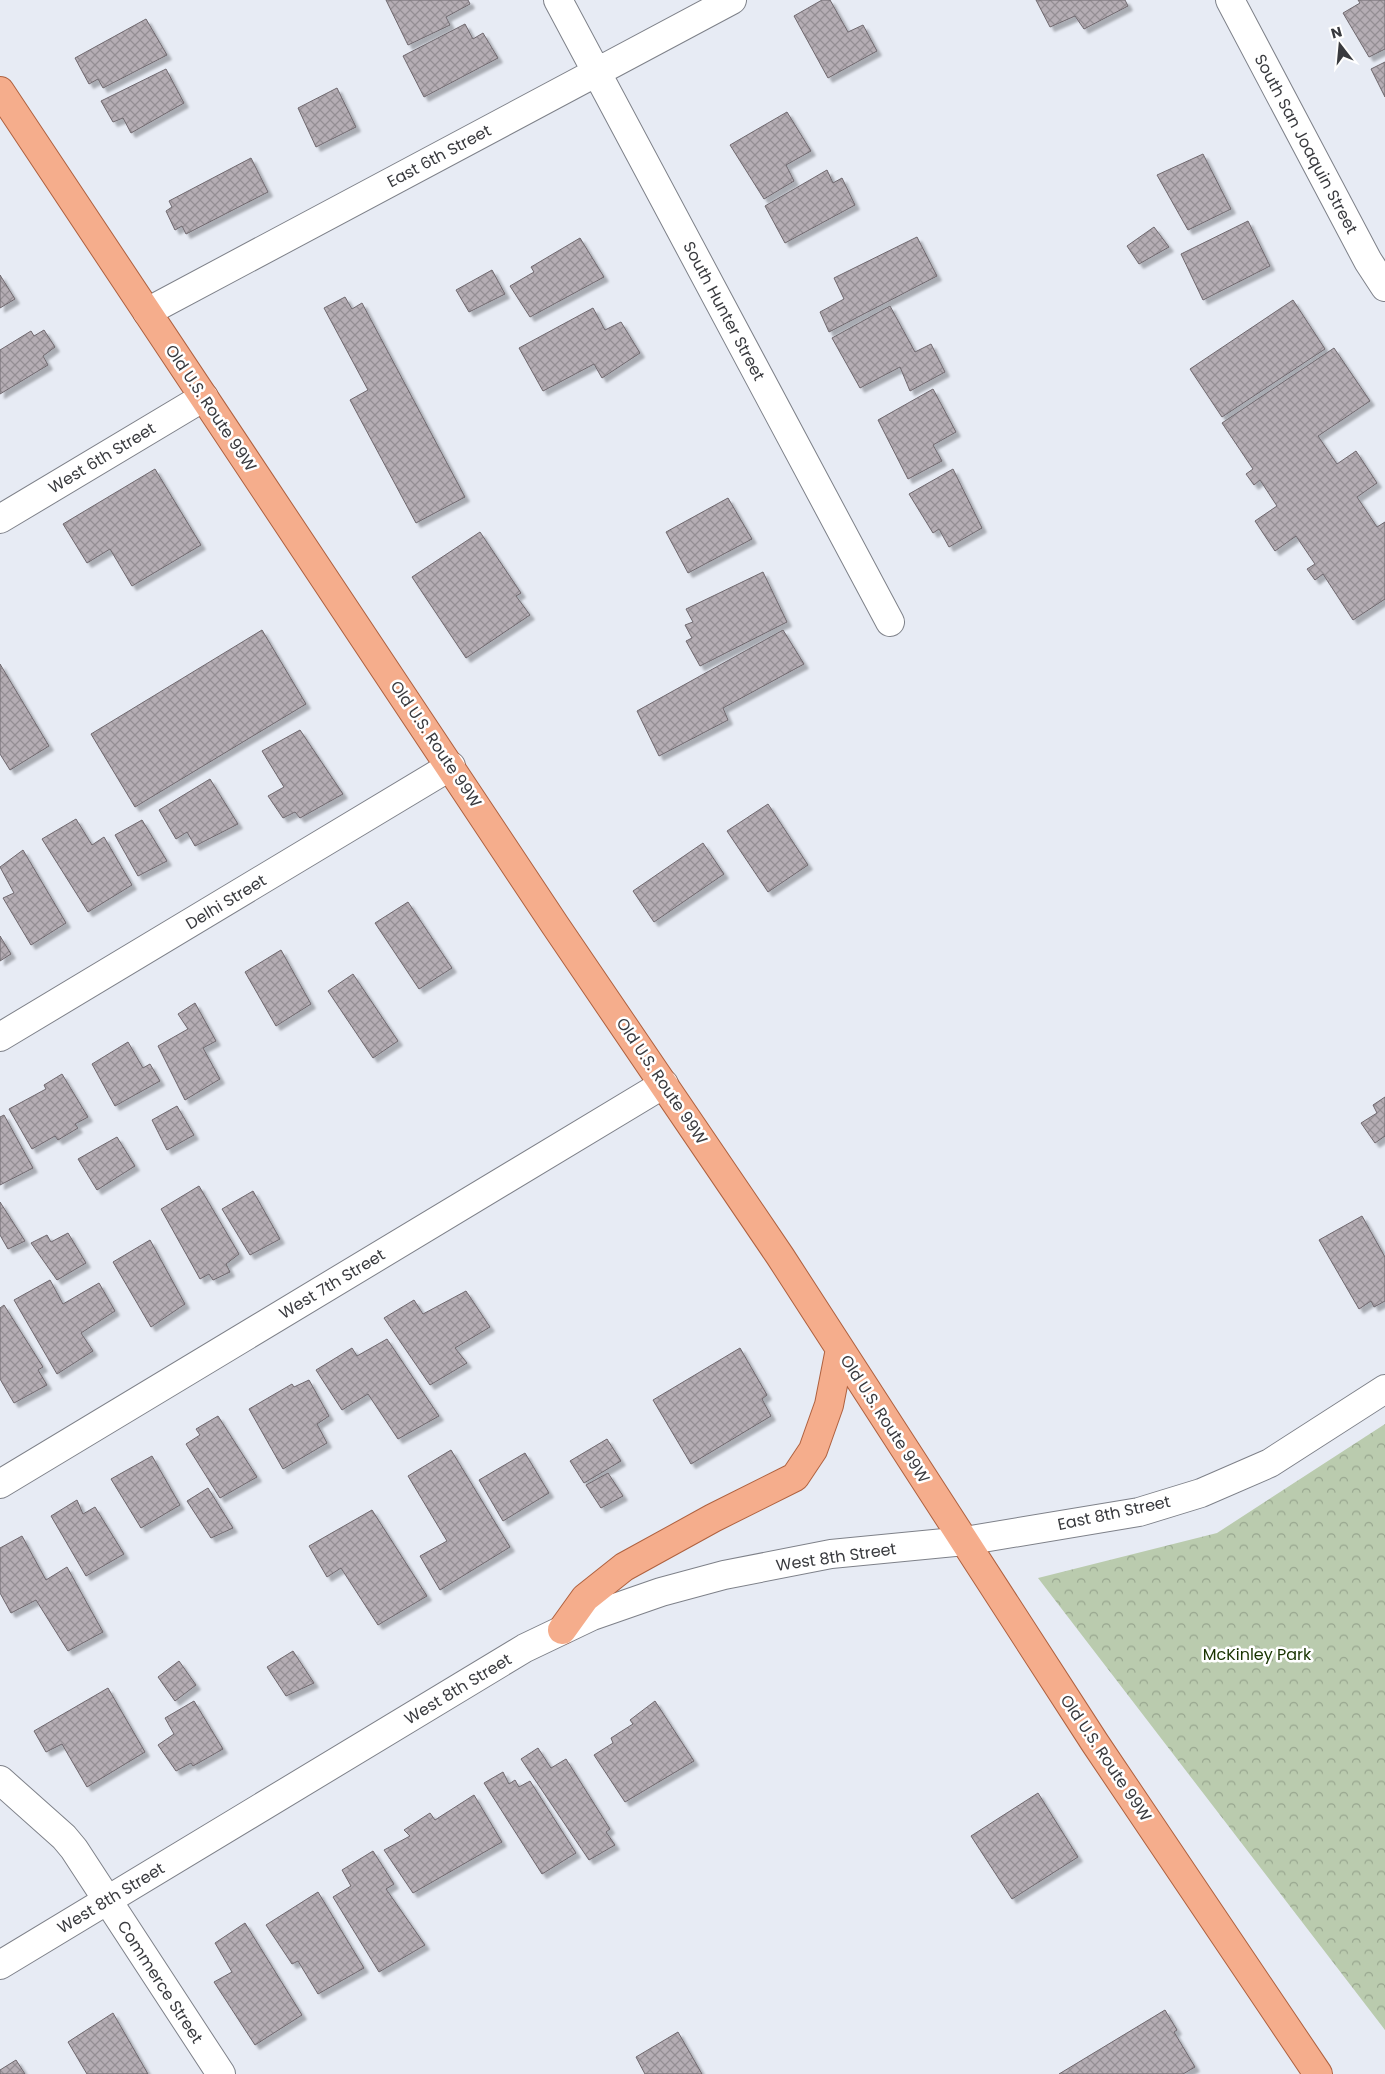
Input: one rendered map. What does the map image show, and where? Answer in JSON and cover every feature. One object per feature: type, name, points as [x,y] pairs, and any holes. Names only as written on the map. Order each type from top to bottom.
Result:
[{"type":"main road","name":"Old U.S. Route 99W","points":[[0,91],[452,766],[555,925],[664,1084],[840,1349],[1095,1743],[1318,2074]]},
{"type":"main road","points":[[562,1630],[585,1598],[624,1567],[795,1477],[813,1450],[829,1405],[840,1349]]},
{"type":"street","name":"South Hunter Street","points":[[558,0],[890,622]]},
{"type":"street","name":"East 6th Street","points":[[147,312],[732,0]]},
{"type":"street","name":"South San Joaquin Street","points":[[1230,0],[1368,261],[1385,287]]},
{"type":"street","name":"West 6th Street","points":[[0,519],[204,397]]},
{"type":"street","name":"Delhi Street","points":[[0,1037],[452,766]]},
{"type":"street","name":"West 7th Street","points":[[0,1484],[664,1084]]},
{"type":"street","name":"East 8th Street","points":[[965,1541],[1139,1512],[1201,1493],[1270,1463],[1385,1389]]},
{"type":"street","name":"West 8th Street","points":[[0,1964],[525,1648],[592,1616],[661,1592],[724,1575],[832,1554],[965,1541]]},
{"type":"street","name":"Commerce Street","points":[[0,1780],[64,1837],[108,1900],[221,2074]]},
{"type":"green space","name":"McKinley Park","points":[[1385,1424],[1385,2030],[1038,1578],[1217,1533]]},
{"type":"building","points":[[386,0],[468,0],[470,4],[446,17],[450,25],[408,45]]},
{"type":"building","points":[[822,0],[830,0],[848,32],[863,25],[877,51],[828,78],[794,16]]},
{"type":"building","points":[[1036,0],[1125,0],[1128,6],[1084,29],[1075,16],[1050,27]]},
{"type":"building","points":[[1358,0],[1385,0],[1385,49],[1369,57],[1343,13],[1360,3]]},
{"type":"building","points":[[146,19],[167,55],[103,88],[98,79],[89,84],[75,58]]},
{"type":"building","points":[[465,24],[473,39],[483,33],[498,58],[424,97],[403,56]]},
{"type":"building","points":[[1385,62],[1385,97],[1371,69]]},
{"type":"building","points":[[166,69],[184,103],[131,133],[123,118],[113,122],[101,101]]},
{"type":"building","points":[[337,88],[356,127],[316,147],[298,108]]},
{"type":"building","points":[[787,112],[811,151],[786,165],[794,181],[764,199],[730,145]]},
{"type":"building","points":[[1203,154],[1231,209],[1188,230],[1157,175]]},
{"type":"building","points":[[251,158],[268,192],[186,234],[182,226],[175,230],[166,211],[172,207],[169,201]]},
{"type":"building","points":[[827,170],[833,183],[842,178],[855,205],[785,243],[765,206]]},
{"type":"building","points":[[1248,221],[1270,266],[1203,300],[1181,254]]},
{"type":"building","points":[[1154,227],[1169,247],[1139,264],[1127,246]]},
{"type":"building","points":[[917,237],[937,276],[829,332],[820,312],[844,299],[834,278]]},
{"type":"building","points":[[580,238],[604,277],[530,317],[510,286],[534,272],[531,267]]},
{"type":"building","points":[[492,270],[505,294],[469,312],[456,290]]},
{"type":"building","points":[[0,275],[15,299],[0,308]]},
{"type":"building","points":[[345,297],[352,309],[362,303],[465,497],[416,523],[350,400],[368,390],[324,308]]},
{"type":"building","points":[[1293,300],[1325,349],[1222,417],[1190,369]]},
{"type":"building","points":[[890,306],[915,352],[931,344],[945,372],[910,391],[900,367],[860,388],[832,338]]},
{"type":"building","points":[[593,308],[605,330],[621,322],[640,353],[602,378],[594,364],[543,391],[519,348]]},
{"type":"building","points":[[44,330],[55,347],[43,356],[48,365],[0,394],[0,350],[31,331],[34,336]]},
{"type":"building","points":[[1334,348],[1370,401],[1318,436],[1337,464],[1356,451],[1377,483],[1357,497],[1377,527],[1385,522],[1385,599],[1353,620],[1323,574],[1315,580],[1307,569],[1315,564],[1296,536],[1275,551],[1255,521],[1277,506],[1260,480],[1254,485],[1246,474],[1253,469],[1222,423]]},
{"type":"building","points":[[933,389],[956,432],[933,445],[942,461],[908,479],[878,420]]},
{"type":"building","points":[[155,469],[201,545],[132,586],[110,549],[87,563],[63,524]]},
{"type":"building","points":[[953,469],[982,528],[949,547],[939,529],[933,533],[909,494]]},
{"type":"building","points":[[728,498],[752,539],[688,573],[666,532]]},
{"type":"building","points":[[480,532],[521,593],[516,596],[530,615],[466,658],[412,577]]},
{"type":"building","points":[[763,572],[787,622],[700,666],[686,641],[692,638],[685,625],[693,622],[686,609]]},
{"type":"building","points":[[262,630],[306,704],[135,807],[91,734]]},
{"type":"building","points":[[783,630],[804,664],[723,708],[728,720],[659,756],[637,711]]},
{"type":"building","points":[[0,664],[49,746],[10,770],[0,754]]},
{"type":"building","points":[[300,730],[343,794],[300,818],[295,812],[283,818],[268,796],[284,787],[262,751]]},
{"type":"building","points":[[210,779],[238,824],[195,846],[187,832],[176,839],[159,810]]},
{"type":"building","points":[[768,804],[808,865],[768,892],[727,831]]},
{"type":"building","points":[[76,819],[92,845],[104,837],[132,885],[88,912],[42,839]]},
{"type":"building","points":[[142,820],[167,861],[138,876],[115,835]]},
{"type":"building","points":[[703,843],[724,874],[654,922],[633,891]]},
{"type":"building","points":[[23,850],[66,923],[31,945],[3,898],[14,893],[0,867]]},
{"type":"building","points":[[408,902],[452,968],[419,989],[375,923]]},
{"type":"building","points":[[0,936],[11,954],[0,961]]},
{"type":"building","points":[[281,950],[311,1004],[276,1026],[245,972]]},
{"type":"building","points":[[353,974],[398,1041],[373,1058],[328,991]]},
{"type":"building","points":[[195,1003],[216,1041],[203,1048],[220,1079],[185,1100],[158,1046],[188,1029],[178,1014]]},
{"type":"building","points":[[128,1042],[143,1068],[150,1064],[160,1081],[115,1106],[92,1064]]},
{"type":"building","points":[[62,1074],[88,1117],[75,1124],[78,1128],[58,1140],[55,1136],[32,1149],[9,1109],[46,1089],[44,1085]]},
{"type":"building","points":[[1385,1097],[1385,1136],[1375,1143],[1361,1123],[1377,1113],[1373,1105]]},
{"type":"building","points":[[177,1106],[194,1135],[167,1150],[152,1120]]},
{"type":"building","points":[[4,1115],[33,1168],[0,1185],[0,1117]]},
{"type":"building","points":[[117,1137],[135,1166],[97,1190],[78,1159]]},
{"type":"building","points":[[199,1186],[239,1254],[226,1264],[230,1272],[213,1280],[209,1274],[200,1279],[161,1209]]},
{"type":"building","points":[[253,1191],[280,1239],[250,1255],[222,1209]]},
{"type":"building","points":[[0,1202],[25,1241],[8,1249],[0,1235]]},
{"type":"building","points":[[1362,1216],[1385,1257],[1385,1301],[1374,1307],[1371,1301],[1359,1309],[1319,1240]]},
{"type":"building","points":[[68,1233],[86,1263],[57,1280],[31,1243],[47,1235],[51,1242]]},
{"type":"building","points":[[150,1240],[185,1304],[151,1327],[113,1262]]},
{"type":"building","points":[[50,1280],[63,1304],[99,1283],[115,1311],[81,1333],[93,1351],[57,1374],[14,1300]]},
{"type":"building","points":[[466,1291],[490,1327],[455,1348],[467,1363],[430,1385],[384,1318],[414,1300],[423,1314]]},
{"type":"building","points":[[4,1305],[43,1367],[38,1370],[47,1385],[14,1403],[0,1379],[0,1308]]},
{"type":"building","points":[[387,1339],[439,1416],[398,1439],[368,1394],[342,1410],[316,1370],[352,1348],[357,1356]]},
{"type":"building","points":[[740,1348],[767,1395],[762,1399],[771,1416],[691,1464],[653,1400]]},
{"type":"building","points":[[309,1380],[329,1416],[317,1424],[327,1443],[283,1469],[249,1409],[292,1384],[294,1387]]},
{"type":"building","points":[[218,1416],[257,1477],[220,1498],[186,1444],[200,1435],[196,1429]]},
{"type":"building","points":[[607,1439],[621,1461],[584,1483],[570,1461]]},
{"type":"building","points":[[451,1450],[510,1547],[440,1590],[420,1556],[447,1541],[408,1476]]},
{"type":"building","points":[[525,1453],[549,1493],[503,1521],[479,1480]]},
{"type":"building","points":[[152,1456],[180,1505],[141,1528],[111,1479]]},
{"type":"building","points":[[608,1473],[623,1496],[601,1508],[586,1485]]},
{"type":"building","points":[[208,1488],[233,1528],[211,1538],[187,1501]]},
{"type":"building","points":[[77,1500],[83,1514],[95,1507],[124,1554],[86,1576],[51,1516]]},
{"type":"building","points":[[372,1510],[427,1596],[378,1625],[341,1568],[327,1577],[309,1546]]},
{"type":"building","points":[[22,1536],[46,1580],[67,1567],[103,1632],[68,1651],[36,1600],[11,1613],[0,1593],[0,1548]]},
{"type":"building","points":[[293,1651],[314,1683],[286,1696],[267,1667]]},
{"type":"building","points":[[179,1661],[196,1685],[175,1701],[158,1677]]},
{"type":"building","points":[[108,1688],[145,1752],[87,1787],[62,1744],[46,1752],[34,1731]]},
{"type":"building","points":[[194,1701],[223,1749],[193,1766],[191,1763],[176,1771],[158,1745],[174,1734],[165,1718]]},
{"type":"building","points":[[655,1701],[694,1761],[625,1802],[594,1755],[613,1743],[611,1738],[633,1724],[630,1720]]},
{"type":"building","points":[[538,1748],[551,1768],[566,1759],[610,1829],[606,1832],[615,1845],[589,1860],[521,1759]]},
{"type":"building","points":[[503,1772],[509,1784],[515,1780],[519,1787],[530,1781],[576,1853],[542,1874],[484,1783]]},
{"type":"building","points":[[1038,1793],[1078,1857],[1012,1899],[971,1836]]},
{"type":"building","points":[[474,1795],[502,1842],[413,1893],[384,1850],[410,1836],[404,1830],[430,1813],[435,1820]]},
{"type":"building","points":[[373,1851],[394,1884],[386,1889],[425,1945],[379,1972],[333,1897],[351,1886],[342,1870]]},
{"type":"building","points":[[318,1892],[364,1968],[318,1994],[298,1961],[292,1964],[266,1925]]},
{"type":"building","points":[[245,1923],[302,2015],[255,2045],[214,1982],[232,1972],[215,1943]]},
{"type":"building","points":[[1165,2010],[1177,2030],[1174,2032],[1195,2067],[1183,2074],[1059,2074]]},
{"type":"building","points":[[113,2013],[148,2074],[87,2074],[68,2042]]},
{"type":"building","points":[[678,2032],[702,2074],[645,2074],[636,2057]]},
{"type":"building","points":[[16,2060],[25,2074],[0,2074],[0,2070]]}]
